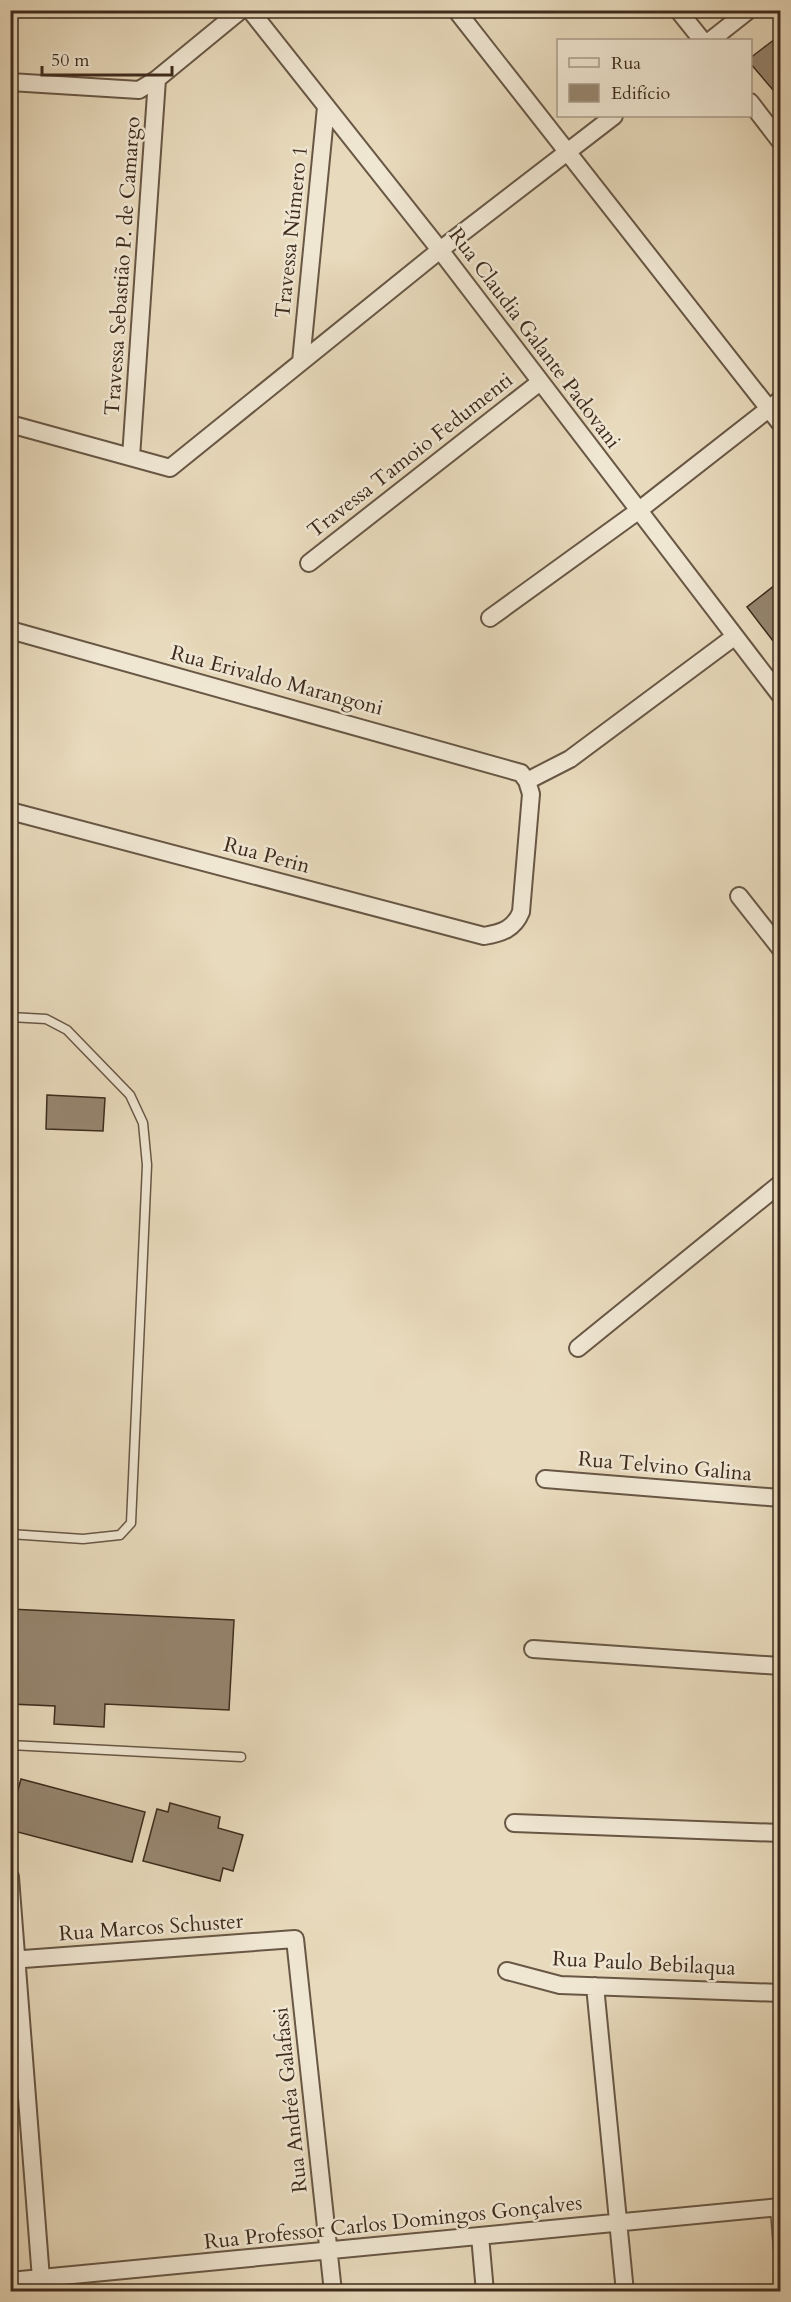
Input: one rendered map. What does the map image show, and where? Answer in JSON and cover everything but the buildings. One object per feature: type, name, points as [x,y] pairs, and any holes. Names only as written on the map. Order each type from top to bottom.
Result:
[{"type":"street","points":[[10,82],[139,90],[157,79],[240,10]]},
{"type":"street","name":"Rua Claudia Galante Padovani","points":[[250,10],[440,250],[780,695]]},
{"type":"street","points":[[456,10],[567,151],[775,404],[780,423]]},
{"type":"street","points":[[678,10],[701,39]]},
{"type":"street","points":[[712,39],[749,10]]},
{"type":"street","name":"Travessa Sebastião P. de Camargo","points":[[131,458],[157,79]]},
{"type":"street","points":[[752,105],[780,141]]},
{"type":"street","name":"Travessa Número 1","points":[[301,362],[326,107]]},
{"type":"street","points":[[10,424],[170,468],[440,250],[613,117]]},
{"type":"street","name":"Travessa Tamoio Fedumenti","points":[[309,563],[540,382]]},
{"type":"street","points":[[490,618],[638,511],[775,404]]},
{"type":"street","name":"Rua Erivaldo Marangoni","points":[[10,630],[512,768],[521,772],[527,781]]},
{"type":"street","points":[[527,781],[570,759],[734,637]]},
{"type":"street","name":"Rua Perin","points":[[10,811],[484,936],[511,928],[521,912],[531,794],[527,781]]},
{"type":"street","points":[[739,896],[780,948]]},
{"type":"street","points":[[578,1348],[780,1184]]},
{"type":"street","name":"Rua Telvino Galina","points":[[545,1479],[780,1498]]},
{"type":"street","points":[[533,1649],[780,1666]]},
{"type":"street","points":[[514,1822],[780,1833]]},
{"type":"street","points":[[10,1877],[14,1960],[42,2285]]},
{"type":"street","name":"Rua Marcos Schuster","points":[[14,1960],[296,1939]]},
{"type":"street","name":"Rua Andréa Galafassi","points":[[296,1939],[333,2292]]},
{"type":"street","name":"Rua Paulo Bebilaqua","points":[[507,1971],[560,1985],[780,1993]]},
{"type":"street","points":[[595,1986],[626,2292]]},
{"type":"street","name":"Rua Professor Carlos Domingos Gonçalves","points":[[10,2281],[42,2285],[480,2236],[778,2208]]},
{"type":"street","points":[[480,2236],[485,2292]]},
{"type":"lane","points":[[10,1017],[46,1019],[67,1030],[130,1095],[143,1123],[147,1165],[131,1523],[120,1535],[83,1539],[10,1534]]},
{"type":"lane","points":[[10,1745],[241,1757]]},
{"type":"lane","points":[[778,2208],[780,2274]]}]
